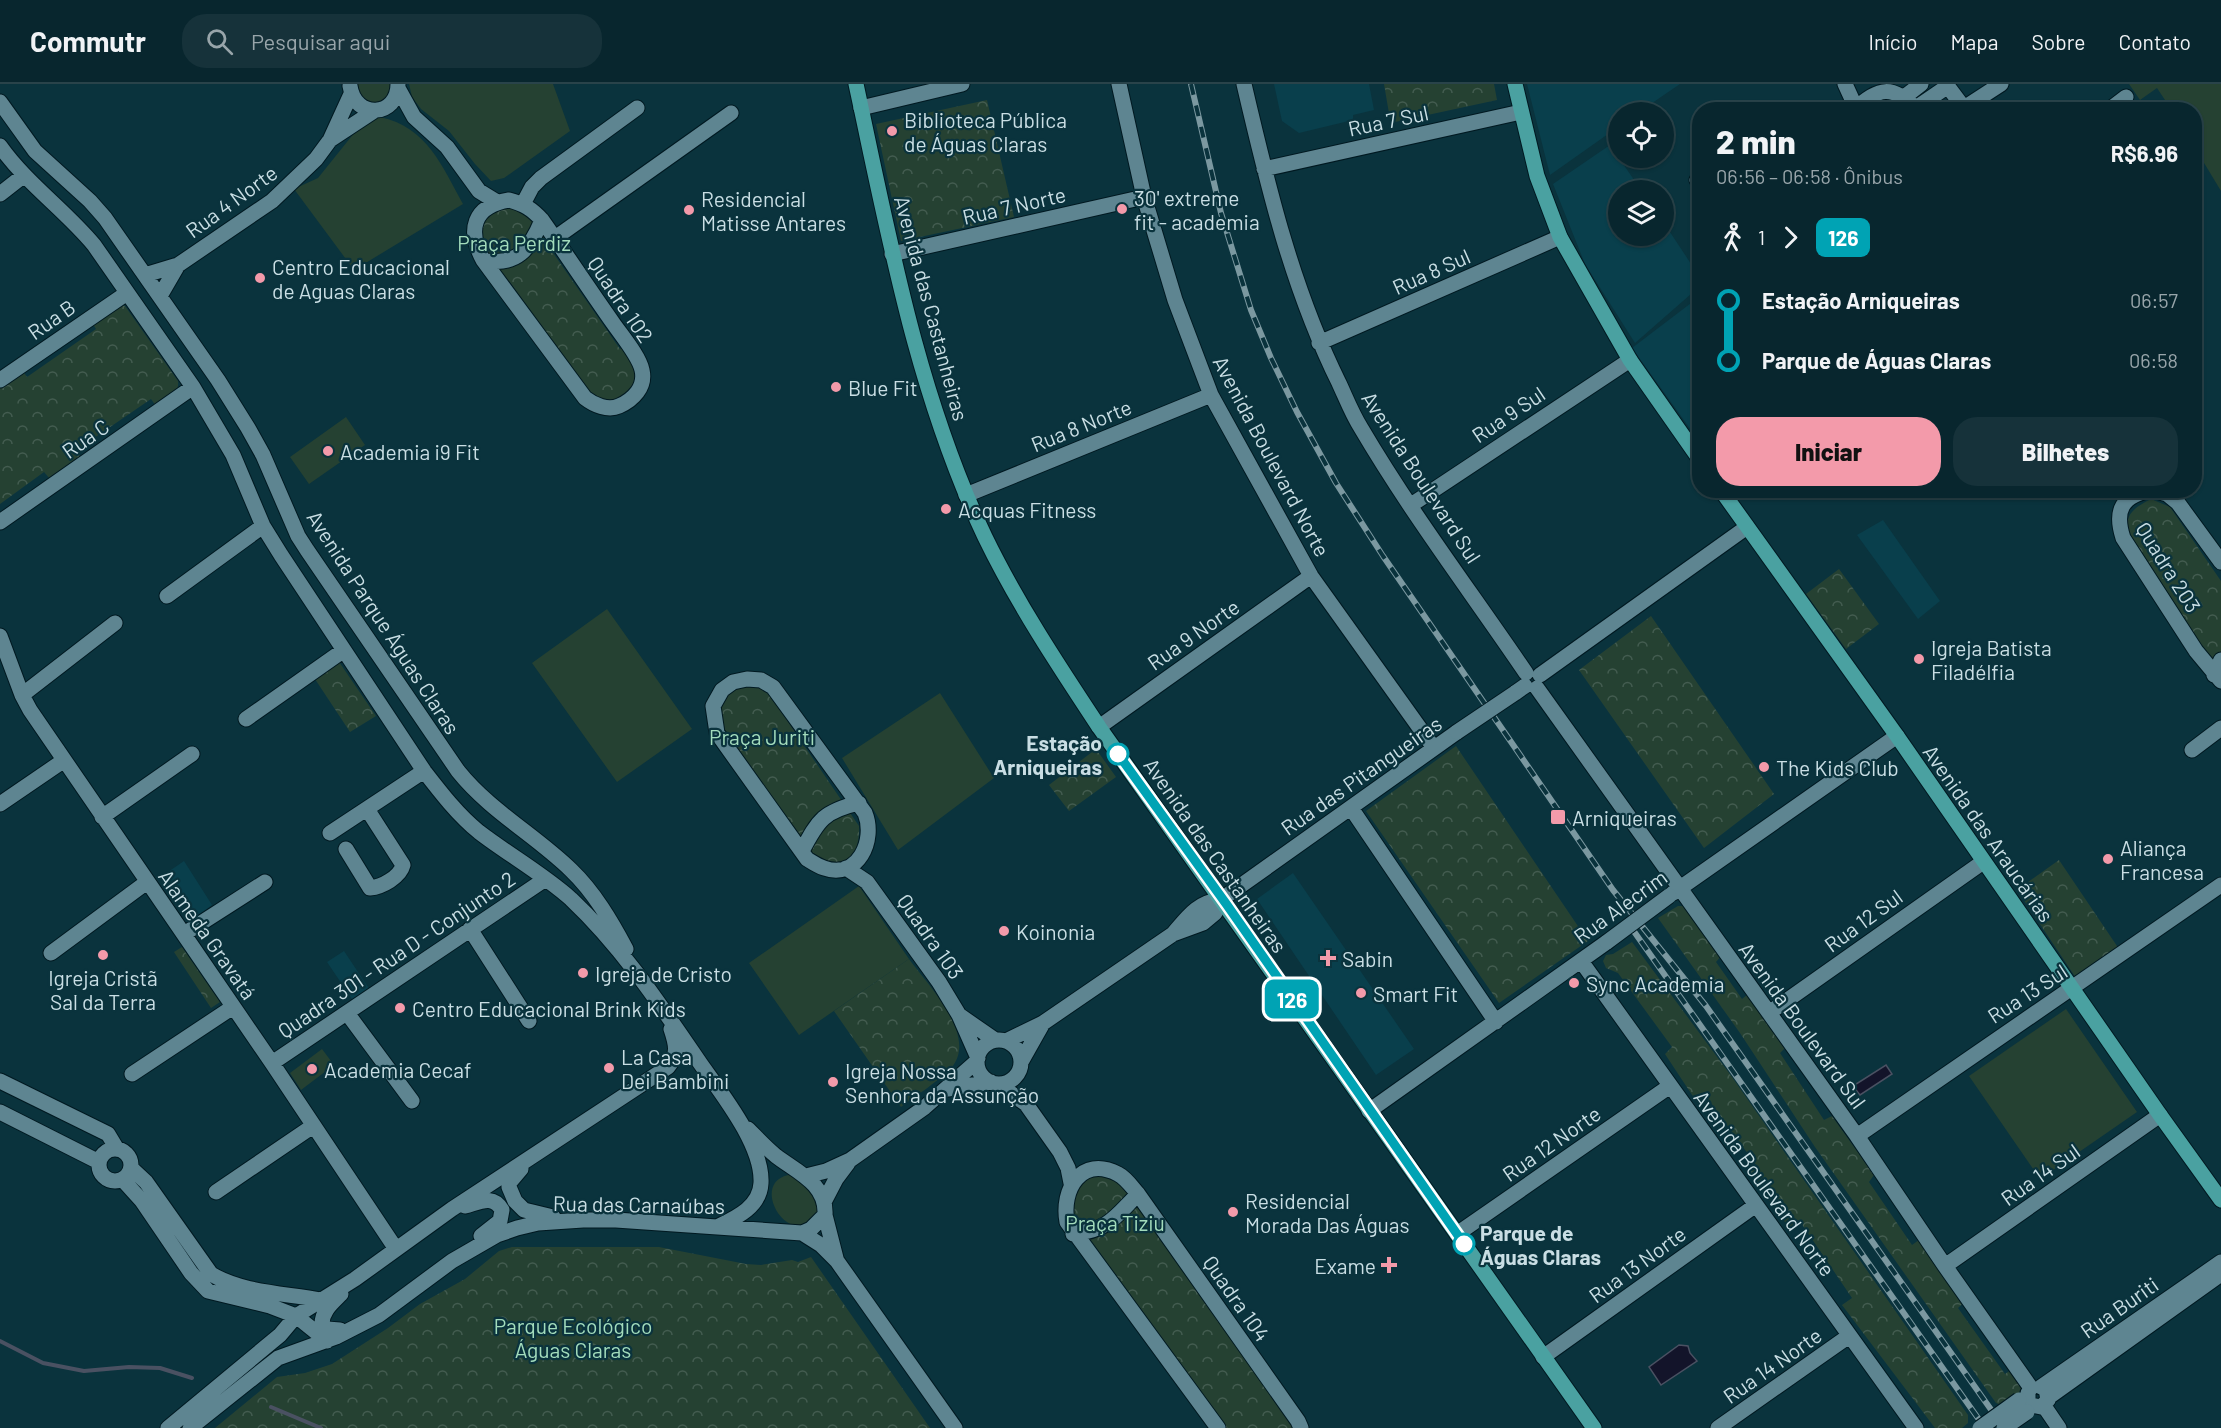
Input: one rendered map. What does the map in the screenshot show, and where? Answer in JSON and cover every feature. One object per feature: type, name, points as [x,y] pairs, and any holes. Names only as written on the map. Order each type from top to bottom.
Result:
[{"type":"main road","name":"Avenida das Castanheiras","points":[[856,84],[892,254],[930,396],[966,495],[985,538],[1015,594],[1099,727],[1594,1428]]},
{"type":"main road","points":[[1515,84],[1537,176],[1560,237],[1630,360],[1692,449]]},
{"type":"main road","name":"Avenida das Araucárias","points":[[1727,498],[1897,736],[2221,1200]]},
{"type":"street","points":[[861,108],[962,84]]},
{"type":"street","name":"Avenida Boulevard Norte","points":[[1119,84],[1144,197],[1175,300],[1211,395],[1311,576],[1434,747]]},
{"type":"street","name":"Avenida Boulevard Sul","points":[[1244,84],[1287,256],[1319,343],[1360,427],[1529,683],[1674,892],[1768,1013],[1857,1136],[2034,1399],[2059,1428]]},
{"type":"street","points":[[1845,84],[1852,102]]},
{"type":"street","points":[[1855,84],[1873,94]]},
{"type":"street","points":[[1903,98],[1921,84]]},
{"type":"street","points":[[1973,102],[2001,84]]},
{"type":"street","points":[[1926,102],[1947,85],[1960,102]]},
{"type":"street","name":"Rua 4 Norte","points":[[330,140],[393,102],[398,86]]},
{"type":"street","name":"Quadra 102","points":[[398,86],[414,117],[447,147],[479,191],[497,202],[509,200],[523,204],[542,220],[628,344],[642,371],[641,386],[633,398],[617,408],[604,408],[585,398],[483,260],[476,247],[475,226],[483,209],[479,191]]},
{"type":"street","points":[[350,87],[360,106],[414,117]]},
{"type":"street","name":"Rua 4 Norte","points":[[145,275],[178,265],[272,201],[316,159],[330,140],[350,87]]},
{"type":"street","points":[[1863,102],[1873,94],[1884,90],[1908,102]]},
{"type":"street","points":[[2120,102],[2126,98]]},
{"type":"street","name":"Avenida Parque Águas Claras","points":[[0,102],[36,151],[98,210],[145,275],[248,428],[263,455],[297,536],[468,785],[573,872],[587,888],[617,933],[634,969]]},
{"type":"street","points":[[523,204],[532,187],[541,178],[637,108]]},
{"type":"street","name":"Rua 7 Sul","points":[[1264,169],[1521,112]]},
{"type":"street","points":[[555,238],[730,113]]},
{"type":"street","name":"Avenida Parque Águas Claras","points":[[0,146],[23,176],[77,225],[94,245],[193,387],[233,454],[263,526],[424,771],[449,802],[478,831],[569,898],[602,931],[667,1014],[742,1123],[775,1155],[806,1176]]},
{"type":"street","points":[[0,194],[23,176]]},
{"type":"street","name":"Rua 7 Norte","points":[[892,254],[1144,197]]},
{"type":"street","points":[[483,209],[497,202]]},
{"type":"street","points":[[483,260],[509,261],[523,253],[534,240],[542,220]]},
{"type":"street","name":"Rua 8 Sul","points":[[1319,343],[1560,237]]},
{"type":"street","name":"Rua 4 Norte","points":[[160,297],[178,265]]},
{"type":"street","name":"Rua B","points":[[0,380],[127,293]]},
{"type":"street","name":"Rua 9 Sul","points":[[1411,504],[1630,360]]},
{"type":"street","name":"Rua C","points":[[0,522],[193,387]]},
{"type":"street","name":"Rua 8 Norte","points":[[966,495],[1211,395]]},
{"type":"street","name":"Quadra 203","points":[[2130,498],[2119,512],[2119,526],[2123,538],[2196,651],[2218,678]]},
{"type":"street","name":"Quadra 203","points":[[2172,498],[2178,503],[2221,562]]},
{"type":"street","points":[[167,597],[263,526]]},
{"type":"street","name":"Rua das Pitangueiras","points":[[1000,1040],[1043,1023],[1173,934],[1189,915],[1207,901],[1222,899],[1747,527]]},
{"type":"street","name":"Rua 9 Norte","points":[[1099,727],[1311,576]]},
{"type":"street","points":[[22,695],[115,623]]},
{"type":"street","name":"Alameda Gravatá","points":[[0,636],[22,695],[63,760],[272,1063],[396,1249]]},
{"type":"street","points":[[246,719],[344,650]]},
{"type":"street","name":"Quadra 203","points":[[2218,678],[2221,660]]},
{"type":"street","name":"Quadra 103","points":[[867,882],[861,858],[869,834],[869,824],[859,803],[773,687],[761,680],[747,679],[733,682],[722,690],[713,706],[717,733],[807,858],[824,868],[846,868],[867,882],[939,982],[959,1015],[977,1059]]},
{"type":"street","points":[[392,721],[412,705]]},
{"type":"street","points":[[2192,750],[2221,728]]},
{"type":"street","name":"Rua Alecrim","points":[[1369,1111],[1581,961],[1674,892],[1897,736]]},
{"type":"street","points":[[102,817],[192,754]]},
{"type":"street","points":[[0,804],[63,760]]},
{"type":"street","points":[[330,833],[424,771]]},
{"type":"street","points":[[802,851],[811,834],[825,816],[834,810],[859,803]]},
{"type":"street","points":[[1351,808],[1496,1022]]},
{"type":"street","points":[[346,849],[370,888],[397,876],[401,871],[403,865],[367,809]]},
{"type":"street","points":[[846,868],[861,858]]},
{"type":"street","name":"Rua 12 Sul","points":[[1768,1013],[1983,862]]},
{"type":"street","name":"Quadra 301 - Rua D - Conjunto 2","points":[[272,1063],[544,880]]},
{"type":"street","points":[[51,953],[147,882]]},
{"type":"street","points":[[184,934],[265,882]]},
{"type":"street","name":"Rua 13 Sul","points":[[1857,1136],[2221,885]]},
{"type":"street","points":[[470,929],[529,1021]]},
{"type":"street","name":"Avenida Boulevard Norte","points":[[1581,961],[1916,1428]]},
{"type":"street","points":[[132,1074],[233,1007]]},
{"type":"street","points":[[347,1013],[412,1101]]},
{"type":"street","points":[[168,1428],[280,1335],[296,1316],[355,1279],[452,1209],[668,1067],[674,1060],[676,1050],[667,1014]]},
{"type":"street","name":"Quadra 103","points":[[959,1015],[1000,1040]]},
{"type":"street","name":"Rua das Pitangueiras","points":[[1020,1066],[1043,1023]]},
{"type":"street","points":[[837,1261],[818,1188],[806,1176],[850,1160],[948,1089],[977,1059],[986,1044],[1000,1040],[1017,1049],[1020,1066],[1011,1080],[948,1089]]},
{"type":"street","points":[[977,1059],[980,1073],[994,1083]]},
{"type":"street","points":[[668,1067],[695,1066],[707,1073]]},
{"type":"street","name":"Quadra 104","points":[[1020,1066],[1026,1104]]},
{"type":"street","points":[[0,1081],[108,1134],[117,1149],[128,1156],[127,1174],[142,1201],[191,1273],[208,1291],[270,1306],[296,1316],[327,1341]]},
{"type":"street","name":"Quadra 104","points":[[994,1083],[1026,1104],[1060,1152],[1068,1168],[1071,1184],[1066,1196],[1065,1213],[1073,1234],[1218,1428]]},
{"type":"street","name":"Rua 12 Norte","points":[[1457,1234],[1670,1086]]},
{"type":"street","points":[[0,1112],[99,1162]]},
{"type":"street","name":"Rua 14 Sul","points":[[1944,1266],[2160,1115]]},
{"type":"street","name":"Avenida Parque Águas Claras","points":[[719,1226],[740,1215],[754,1203],[761,1184],[759,1165],[742,1123]]},
{"type":"street","points":[[216,1192],[314,1126]]},
{"type":"street","points":[[117,1149],[110,1149],[104,1153],[99,1162],[99,1169],[106,1179],[117,1182],[127,1174]]},
{"type":"street","name":"Quadra 104","points":[[1060,1152],[1089,1170],[1100,1169],[1116,1173],[1125,1179],[1138,1194],[1298,1421],[1300,1428]]},
{"type":"street","points":[[536,1154],[510,1182],[508,1187],[515,1201],[524,1210],[543,1216],[583,1220]]},
{"type":"street","points":[[802,1233],[811,1229],[824,1209],[836,1179],[850,1160]]},
{"type":"street","points":[[1071,1184],[1089,1170]]},
{"type":"street","points":[[127,1174],[146,1182],[211,1274],[226,1283],[240,1287],[321,1300]]},
{"type":"street","points":[[1073,1234],[1095,1230],[1113,1221],[1138,1194]]},
{"type":"street","points":[[452,1209],[489,1199],[499,1205],[502,1216],[495,1227],[466,1247],[452,1261]]},
{"type":"street","name":"Rua 13 Norte","points":[[1543,1357],[1756,1205]]},
{"type":"street","name":"Rua das Carnaúbas","points":[[190,1428],[278,1358],[327,1341],[379,1315],[452,1261],[497,1235],[517,1228],[538,1223],[583,1220],[719,1226],[802,1233]]},
{"type":"street","points":[[802,1233],[821,1245],[837,1261],[955,1428]]},
{"type":"street","name":"Rua Buriti","points":[[2004,1428],[2034,1399],[2221,1262]]},
{"type":"street","name":"Rua Buriti","points":[[1980,1428],[2034,1399],[2221,1274]]},
{"type":"street","points":[[355,1279],[328,1308],[322,1324],[332,1331],[340,1330],[379,1315]]},
{"type":"street","name":"Rua 14 Norte","points":[[1718,1428],[1849,1336]]},
{"type":"shaded area","points":[[1274,84],[1369,84],[1374,110],[1353,115],[1353,120],[1299,133],[1282,121]]},
{"type":"shaded area","points":[[1527,84],[1680,84],[1654,102],[1608,102],[1608,134],[1550,175]]},
{"type":"shaded area","points":[[1608,146],[1608,168],[1626,168],[1634,180],[1608,180],[1608,246],[1674,246],[1674,238],[1692,265],[1692,293],[1635,343],[1585,264],[1553,184]]},
{"type":"shaded area","points":[[1692,302],[1692,431],[1632,348]]},
{"type":"shaded area","points":[[1883,520],[1940,601],[1918,619],[1857,535]]},
{"type":"shaded area","points":[[184,861],[212,905],[195,918],[165,874]]},
{"type":"shaded area","points":[[1293,873],[1414,1049],[1376,1075],[1257,899]]},
{"type":"shaded area","points":[[344,951],[370,990],[354,1002],[327,962]]},
{"type":"shaded area","points":[[1886,1065],[1892,1074],[1860,1095],[1853,1086]]},
{"type":"shaded area","points":[[1679,1345],[1688,1346],[1690,1353],[1697,1361],[1661,1385],[1649,1367]]},
{"type":"green space","points":[[350,84],[398,84],[398,88],[374,111]]},
{"type":"green space","points":[[409,84],[553,84],[570,131],[504,178],[491,181],[449,131],[421,109],[412,97]]},
{"type":"green space","points":[[1384,84],[1494,84],[1497,100],[1395,122],[1391,125]]},
{"type":"green space","points":[[2129,84],[2221,84],[2221,191],[2202,160],[2202,102],[2166,102],[2157,88],[2140,100]]},
{"type":"green space","points":[[987,100],[1014,217],[901,241],[876,124]]},
{"type":"green space","points":[[380,117],[410,129],[421,139],[440,162],[463,204],[354,270],[294,189],[318,178],[359,127]]},
{"type":"green space","name":"Praça Perdiz","points":[[523,204],[559,245],[551,250],[620,349],[628,344],[642,371],[633,398],[593,404],[579,378],[509,281],[502,285],[483,260],[478,217],[483,209]]},
{"type":"green space","points":[[119,304],[125,306],[178,381],[177,389],[172,396],[156,406],[151,399],[78,449],[80,457],[78,461],[50,479],[44,472],[0,504],[0,385],[22,370],[27,377],[96,329],[91,321]]},
{"type":"green space","name":"Academia i9 Fit","points":[[346,417],[365,445],[309,484],[290,457]]},
{"type":"green space","points":[[2151,499],[2170,507],[2221,581],[2221,677],[2127,535],[2129,516],[2140,505]]},
{"type":"green space","points":[[1839,569],[1879,624],[1846,649],[1806,594]]},
{"type":"green space","points":[[607,609],[692,729],[617,782],[532,663]]},
{"type":"green space","points":[[1651,616],[1774,794],[1704,848],[1579,670]]},
{"type":"green space","points":[[335,656],[376,716],[350,732],[313,676]]},
{"type":"green space","name":"Praça Juriti","points":[[740,685],[761,687],[771,697],[859,826],[857,846],[846,862],[840,865],[829,865],[809,856],[723,733],[721,704],[732,689]]},
{"type":"green space","points":[[940,693],[994,778],[898,850],[842,758]]},
{"type":"green space","points":[[1456,746],[1588,941],[1499,1003],[1366,811]]},
{"type":"green space","points":[[1096,749],[1116,777],[1069,811],[1049,785]]},
{"type":"green space","points":[[2059,860],[2119,949],[2076,978],[2017,890]]},
{"type":"green space","points":[[859,886],[909,959],[799,1035],[749,963]]},
{"type":"green space","points":[[1678,906],[1686,906],[1721,956],[1716,962],[1742,999],[1747,995],[1785,1048],[1780,1053],[1824,1120],[1832,1116],[1874,1175],[1869,1182],[1912,1245],[1919,1240],[1964,1302],[1958,1308],[2005,1374],[2012,1369],[2021,1388],[2018,1395],[2001,1405],[1996,1403],[1815,1147],[1740,1033],[1658,918]]},
{"type":"green space","points":[[1632,942],[1732,1077],[1968,1415],[1968,1423],[1962,1428],[1935,1428],[1842,1305],[1852,1298],[1799,1220],[1790,1229],[1749,1173],[1756,1165],[1706,1096],[1698,1104],[1665,1054],[1672,1047],[1618,973],[1606,968],[1603,961],[1606,955],[1613,954]]},
{"type":"green space","points":[[182,947],[220,1002],[211,1008],[174,952]]},
{"type":"green space","points":[[909,959],[947,1010],[955,1025],[959,1040],[958,1054],[952,1067],[901,1107],[834,1011]]},
{"type":"green space","points":[[2066,1009],[2137,1112],[2040,1179],[1969,1076]]},
{"type":"green space","name":"Academia Cecaf","points":[[322,1049],[334,1065],[301,1090],[290,1073]]},
{"type":"green space","name":"Praça Tiziu","points":[[1114,1174],[1133,1193],[1293,1428],[1224,1428],[1073,1215],[1072,1194],[1080,1177]]},
{"type":"green space","points":[[788,1175],[802,1180],[815,1195],[817,1217],[804,1225],[787,1222],[774,1206],[773,1187],[778,1180]]},
{"type":"green space","name":"Parque Ecológico Águas Claras","points":[[512,1247],[659,1247],[761,1265],[792,1260],[798,1262],[811,1257],[930,1428],[215,1428],[277,1377],[305,1373],[332,1364],[388,1328],[420,1304],[465,1279],[499,1251]]},
{"type":"waterway","points":[[0,1341],[43,1363],[84,1371],[129,1367],[160,1368],[192,1378]]},
{"type":"waterway","points":[[271,1407],[321,1428]]},
{"type":"railway","points":[[1191,84],[1221,213],[1251,310],[1297,412],[1336,483],[1383,556],[1613,890],[1706,1006],[2004,1428]]},
{"type":"railway","points":[[1628,923],[1985,1428]]},
{"type":"bus line","name":"126","points":[[1118,754],[1227,905],[1464,1244]]},
{"type":"place","name":"Biblioteca Pública de Águas Claras","points":[[892,131]]},
{"type":"place","name":"30' extreme fit - academia","points":[[1122,209]]},
{"type":"place","name":"Residencial Matisse Antares","points":[[689,210]]},
{"type":"place","name":"Centro Educacional de Aguas Claras","points":[[260,278]]},
{"type":"place","name":"Blue Fit","points":[[836,387]]},
{"type":"place","name":"Academia i9 Fit","points":[[328,451]]},
{"type":"place","name":"Acquas Fitness","points":[[946,509]]},
{"type":"place","name":"Igreja Batista Filadélfia","points":[[1919,659]]},
{"type":"place","name":"Estação Arniqueiras","points":[[1118,754]]},
{"type":"place","name":"The Kids Club","points":[[1764,767]]},
{"type":"place","name":"Arniqueiras","points":[[1558,817]]},
{"type":"place","name":"Aliança Francesa","points":[[2108,859]]},
{"type":"place","name":"Koinonia","points":[[1004,931]]},
{"type":"place","name":"Igreja Cristã Sal da Terra","points":[[103,955]]},
{"type":"place","name":"Sabin","points":[[1328,958]]},
{"type":"place","name":"Igreja de Cristo","points":[[583,973]]},
{"type":"place","name":"Sync Academia","points":[[1574,983]]},
{"type":"place","name":"Smart Fit","points":[[1361,993]]},
{"type":"place","name":"Centro Educacional Brink Kids","points":[[400,1008]]},
{"type":"place","name":"La Casa Dei Bambini","points":[[609,1068]]},
{"type":"place","name":"Academia Cecaf","points":[[312,1069]]},
{"type":"place","name":"Igreja Nossa Senhora da Assunção","points":[[833,1082]]},
{"type":"place","name":"Residencial Morada Das Águas","points":[[1233,1212]]},
{"type":"place","name":"Parque de Águas Claras","points":[[1464,1244]]},
{"type":"place","name":"Exame","points":[[1389,1265]]}]
